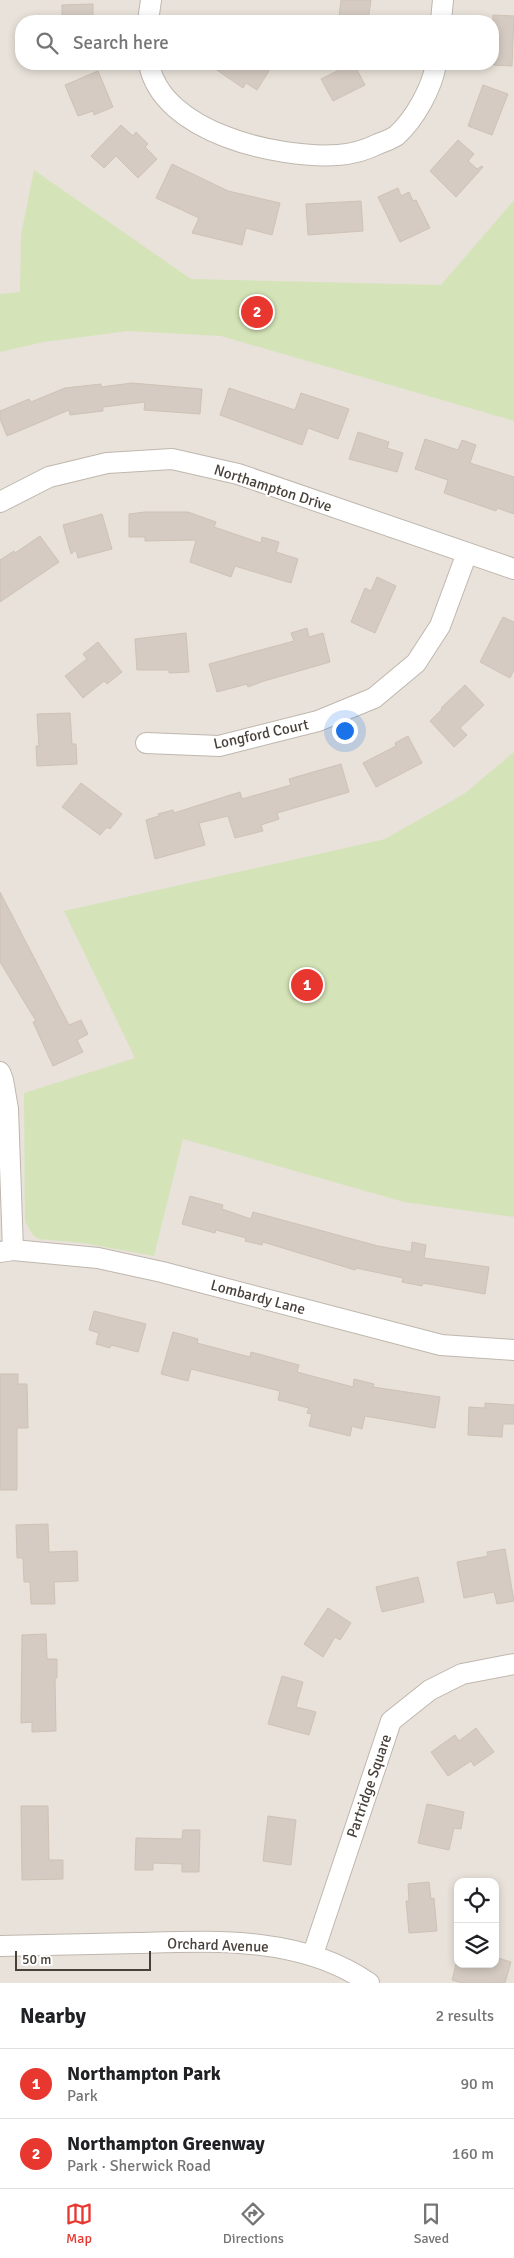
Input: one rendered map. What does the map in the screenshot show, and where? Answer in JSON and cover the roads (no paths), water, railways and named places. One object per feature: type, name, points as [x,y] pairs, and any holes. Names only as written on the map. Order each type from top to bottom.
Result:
[{"type":"street","points":[[149,15],[151,0]]},
{"type":"street","points":[[442,15],[443,0]]},
{"type":"street","points":[[150,70],[164,95],[184,115],[225,137],[275,152],[339,155],[366,150],[395,136],[412,118],[428,89],[435,70]]},
{"type":"street","name":"Northampton Drive","points":[[0,502],[57,475],[108,463],[172,459],[238,474],[514,568]]},
{"type":"street","name":"Longford Court","points":[[146,742],[219,746],[318,721],[374,698],[416,663],[440,626],[467,553]]},
{"type":"street","points":[[0,1072],[8,1109],[7,1251]]},
{"type":"street","name":"Lombardy Lane","points":[[7,1251],[98,1258],[162,1272],[441,1345],[514,1350]]},
{"type":"street","name":"Partridge Square","points":[[313,1954],[391,1721],[430,1690],[462,1674],[514,1664]]},
{"type":"street","name":"Orchard Avenue","points":[[0,1946],[199,1941],[272,1946],[313,1954],[358,1975],[369,1983]]},
{"type":"place","name":"Northampton Greenway","points":[[257,312]]},
{"type":"place","name":"Northampton Park","points":[[307,985]]}]
